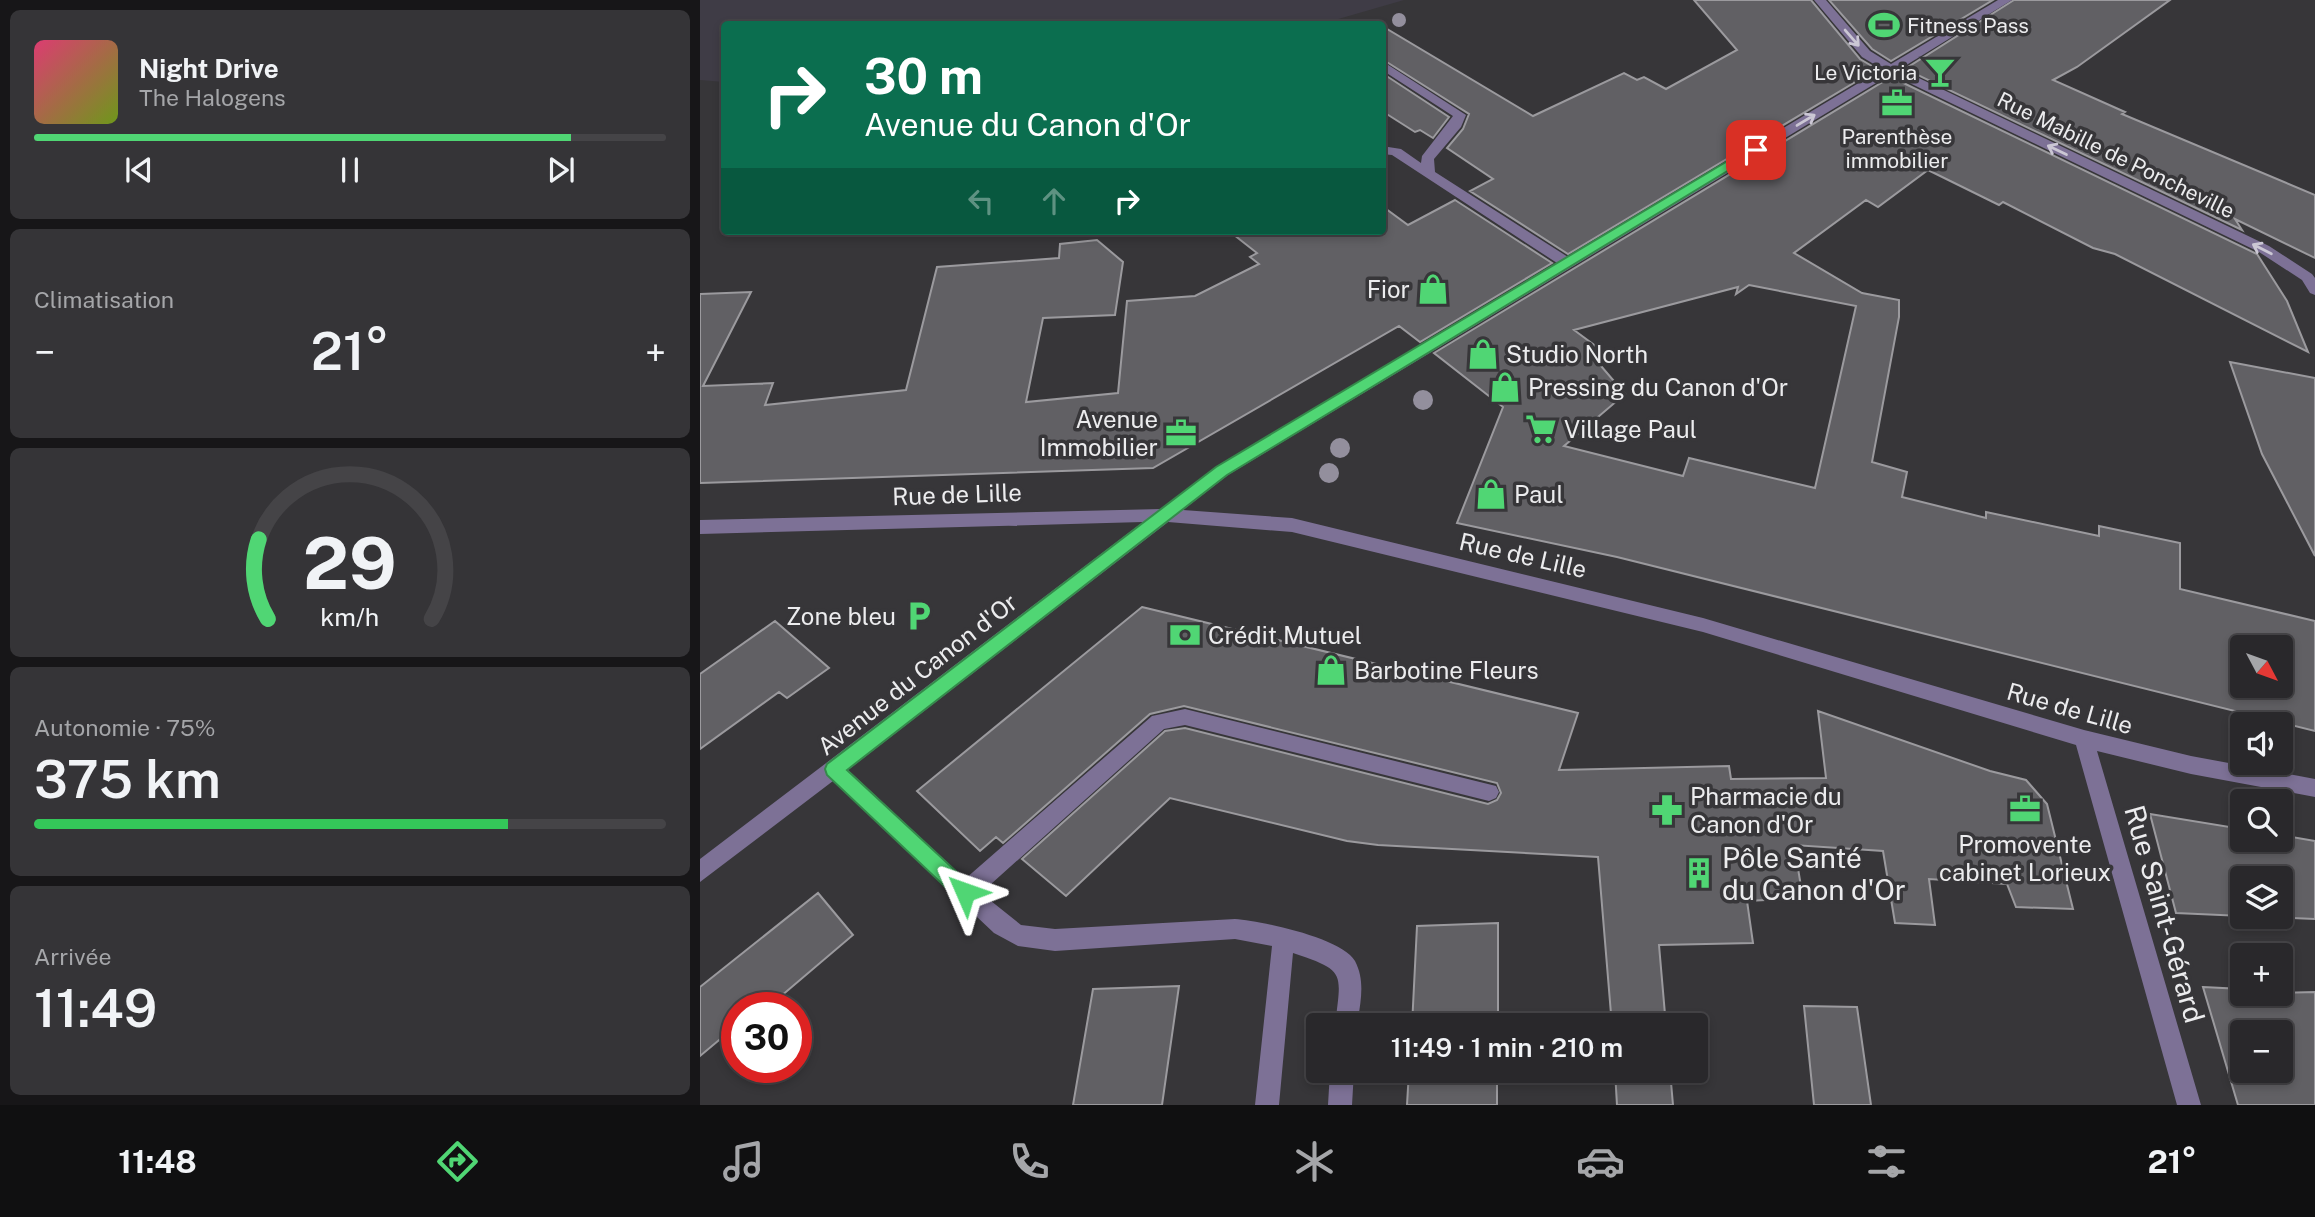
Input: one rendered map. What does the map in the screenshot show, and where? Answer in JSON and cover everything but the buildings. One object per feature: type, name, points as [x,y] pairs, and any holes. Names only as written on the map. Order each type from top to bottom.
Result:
[{"type":"street","name":"Rue Mabille de Poncheville","points":[[1820,0],[1866,54],[1890,69],[2264,249],[2307,277],[2315,290]]},
{"type":"street","name":"Avenue du Canon d'Or","points":[[700,872],[1222,471],[2006,0]]},
{"type":"street","points":[[1386,67],[1460,115],[1456,124],[1427,159],[1428,174]]},
{"type":"street","points":[[1386,151],[1396,152],[1567,263]]},
{"type":"street","name":"Rue de Lille","points":[[700,527],[1163,515],[1292,525],[1608,599],[2084,739],[2191,765],[2315,788]]},
{"type":"street","points":[[965,892],[1159,722],[1185,717],[1489,792]]},
{"type":"street","name":"Rue Saint-Gérard","points":[[2084,739],[2189,1105]]},
{"type":"street","points":[[834,769],[1002,926],[1035,940],[1235,929],[1284,938],[1345,962],[1350,974],[1347,1013]]},
{"type":"street","points":[[1267,1105],[1284,938]]},
{"type":"street","points":[[1339,1105],[1341,1083]]},
{"type":"shaded area","points":[[700,0],[1404,0],[1331,21],[721,21],[721,82],[700,80]]},
{"type":"place","name":"Fitness Pass","points":[[1884,25]]},
{"type":"place","name":"Le Victoria","points":[[1940,72]]},
{"type":"place","name":"Parenthèse immobilier","points":[[1897,103]]},
{"type":"place","name":"Fior","points":[[1433,289]]},
{"type":"place","name":"Studio North","points":[[1483,354]]},
{"type":"place","name":"Pressing du Canon d'Or","points":[[1505,387]]},
{"type":"place","name":"Village Paul","points":[[1541,429]]},
{"type":"place","name":"Avenue Immobilier","points":[[1181,433]]},
{"type":"place","name":"Paul","points":[[1491,494]]},
{"type":"place","name":"Zone bleu","points":[[919,616]]},
{"type":"place","name":"Crédit Mutuel","points":[[1185,635]]},
{"type":"place","name":"Barbotine Fleurs","points":[[1331,670]]},
{"type":"place","name":"Promovente cabinet Lorieux","points":[[2025,809]]},
{"type":"place","name":"Pharmacie du Canon d'Or","points":[[1667,810]]},
{"type":"place","name":"Pôle Santé du Canon d'Or","points":[[1699,873]]},
{"type":"route","points":[[965,892],[834,769],[1222,471],[1756,150]]}]
